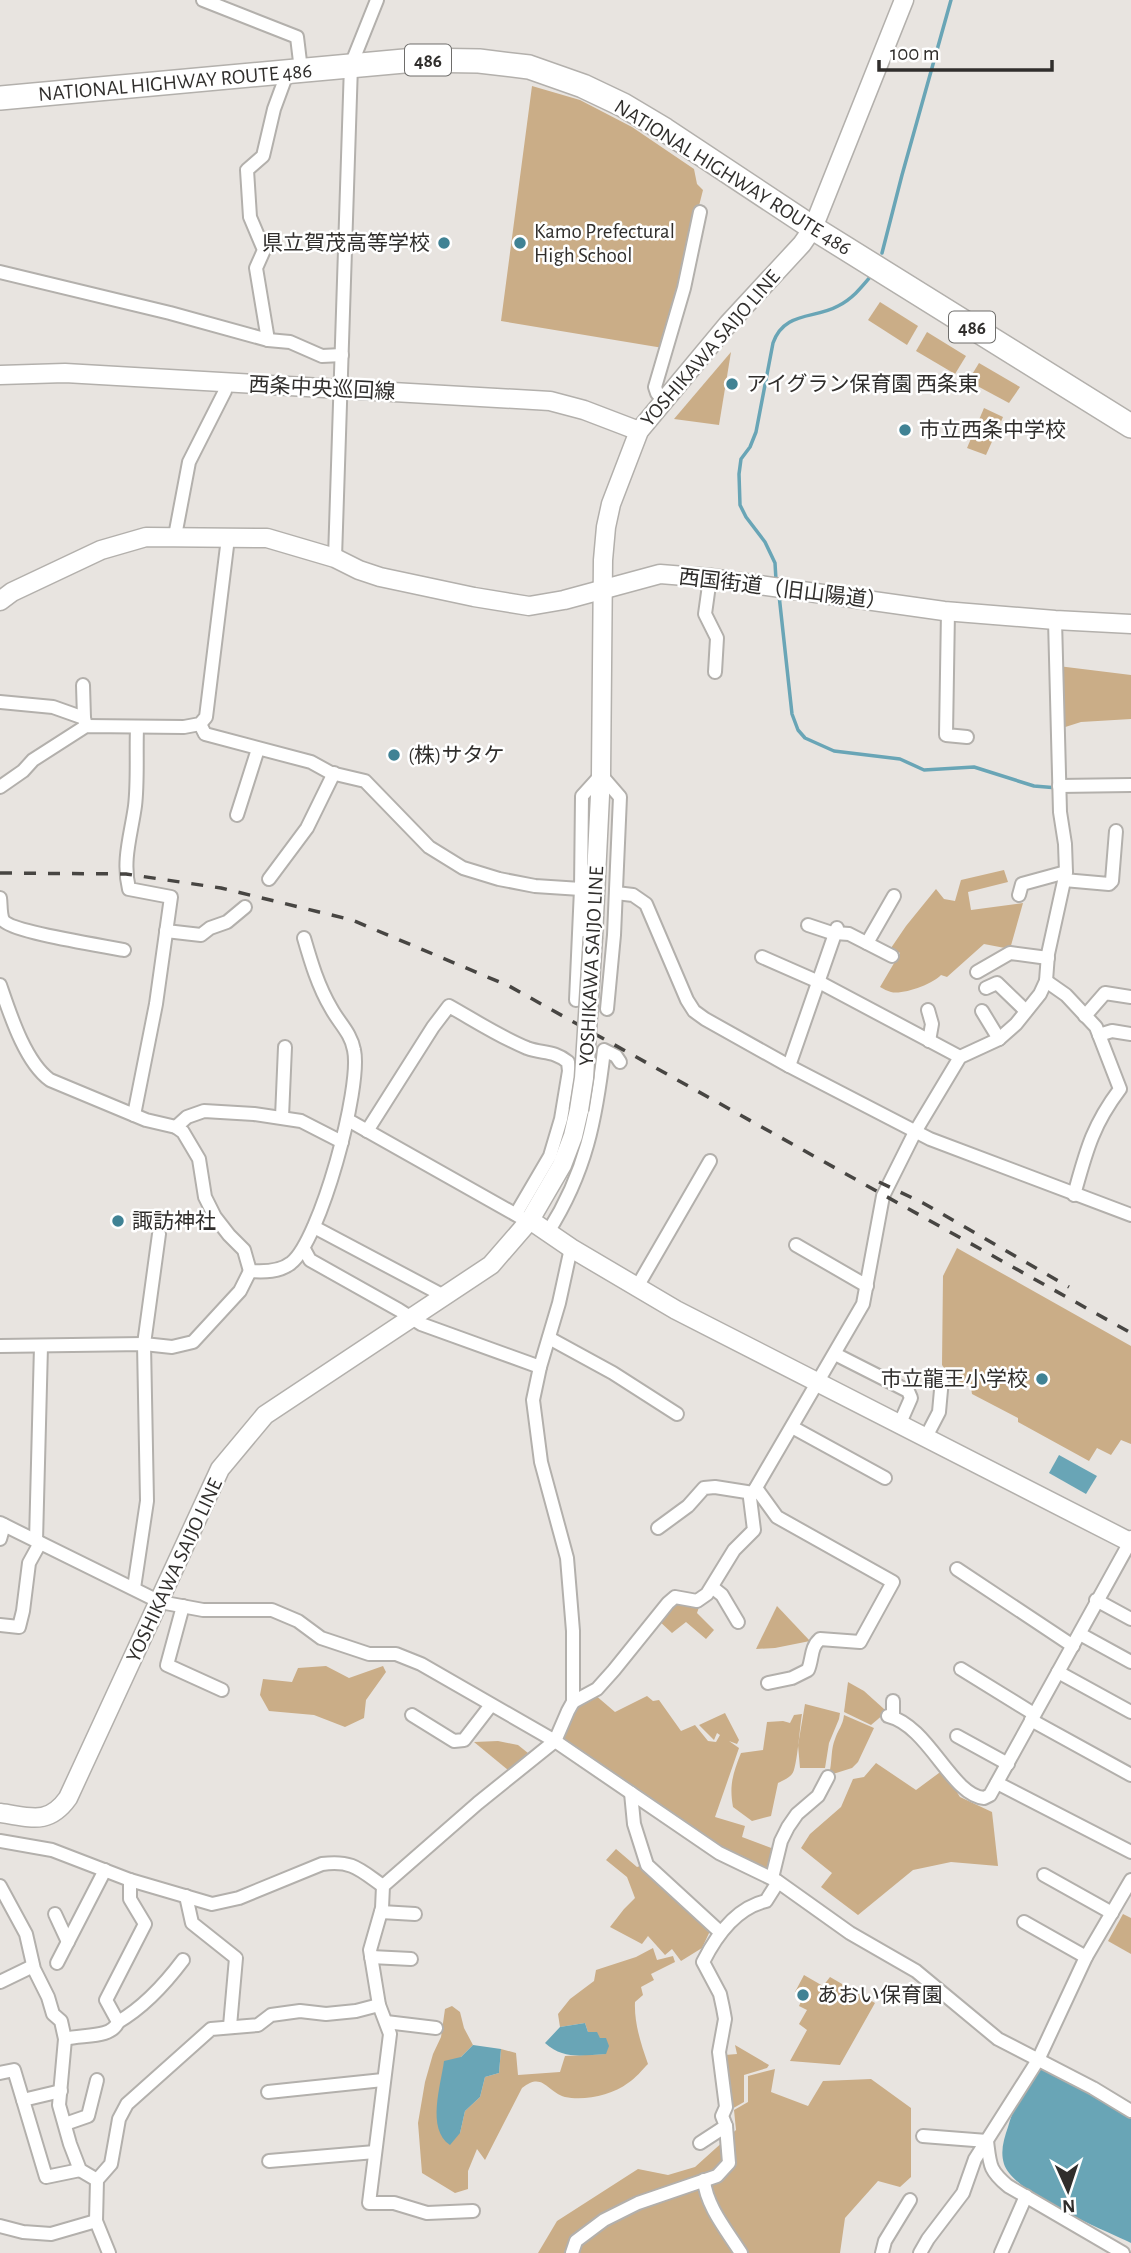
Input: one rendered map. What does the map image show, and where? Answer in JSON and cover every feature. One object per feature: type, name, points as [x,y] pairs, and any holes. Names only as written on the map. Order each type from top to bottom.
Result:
[{"type":"highway","name":"NATIONAL HIGHWAY ROUTE 486","points":[[0,98],[415,60],[479,61],[529,68],[623,105],[813,228],[1131,426]]},
{"type":"street","points":[[203,0],[297,37],[295,70],[274,109],[263,156],[247,170],[250,216],[264,250],[256,268],[268,340]]},
{"type":"street","points":[[335,558],[351,65],[377,0]]},
{"type":"street","name":"YOSHIKAWA SAIJO LINE","points":[[0,1813],[33,1818],[50,1816],[61,1808],[68,1798],[220,1469],[265,1415],[491,1265],[562,1165],[573,1136],[584,1078],[601,775],[606,527],[619,481],[639,431],[813,228],[902,1]]},
{"type":"street","points":[[663,400],[655,387],[682,299],[700,212]]},
{"type":"street","points":[[0,272],[268,340],[290,342],[322,356],[342,355]]},
{"type":"street","name":"西条中央巡回線","points":[[0,375],[65,373],[550,401],[584,410],[639,431]]},
{"type":"street","points":[[175,536],[188,462],[225,391],[226,383]]},
{"type":"street","name":"西国街道（旧山陽道）","points":[[0,601],[12,592],[101,550],[146,537],[175,536],[267,538],[335,558],[380,577],[528,606],[564,600],[660,574],[710,578],[948,611],[1131,624]]},
{"type":"street","points":[[0,702],[53,707],[85,722],[137,727],[184,727],[200,724],[206,717],[228,538]]},
{"type":"street","points":[[710,578],[705,614],[717,638],[715,673]]},
{"type":"street","points":[[948,611],[946,735],[967,737]]},
{"type":"street","points":[[573,1702],[597,1689],[675,1597],[697,1601],[707,1594],[734,1550],[754,1530],[750,1498],[863,1304],[883,1196],[915,1132],[960,1057],[999,1039],[1016,1024],[1040,994],[1046,981],[1048,958],[1065,876],[1059,786],[1055,620]]},
{"type":"street","points":[[83,685],[85,722]]},
{"type":"street","points":[[0,787],[85,722]]},
{"type":"street","points":[[200,724],[205,734],[311,762],[334,774],[365,781],[429,847],[463,868],[535,886],[581,889]]},
{"type":"street","points":[[134,1115],[156,1004],[172,897],[129,889],[125,857],[135,804],[137,727]]},
{"type":"street","points":[[237,815],[258,749]]},
{"type":"street","points":[[269,879],[307,828],[334,774]]},
{"type":"street","points":[[576,1000],[582,796],[601,775],[620,797],[607,1009]]},
{"type":"street","points":[[1059,786],[1131,785]]},
{"type":"street","points":[[1019,895],[1022,884],[1065,876],[1109,884],[1112,881],[1116,831]]},
{"type":"street","points":[[616,893],[633,895],[646,904],[694,1011],[789,1066],[915,1132],[1131,1215]]},
{"type":"street","points":[[867,943],[894,895]]},
{"type":"street","points":[[0,898],[2,918],[22,930],[124,950]]},
{"type":"street","points":[[166,931],[201,935],[210,928],[227,922],[246,907]]},
{"type":"street","points":[[808,925],[849,934],[892,956]]},
{"type":"street","points":[[789,1066],[836,931]]},
{"type":"street","points":[[250,1271],[269,1272],[290,1265],[304,1250],[348,1121],[355,1051],[346,1029],[331,1009],[313,969],[304,938]]},
{"type":"street","points":[[977,972],[1010,953],[1048,958]]},
{"type":"street","points":[[762,957],[819,982],[960,1057]]},
{"type":"street","points":[[578,972],[610,974]]},
{"type":"street","points":[[1046,981],[1066,995],[1096,1027],[1126,1091],[1105,1109],[1092,1134],[1074,1195]]},
{"type":"street","points":[[986,988],[997,983],[1027,1011]]},
{"type":"street","points":[[0,985],[11,1019],[40,1073],[50,1080],[134,1115],[176,1127],[188,1139],[200,1159],[205,1197],[215,1217],[244,1250],[250,1271],[240,1292],[193,1342],[172,1347],[0,1346]]},
{"type":"street","points":[[1085,1016],[1105,993],[1131,997]]},
{"type":"street","points":[[367,1131],[432,1027],[449,1006],[529,1049],[553,1052],[568,1062],[561,1119],[551,1156],[523,1217]]},
{"type":"street","points":[[928,1010],[932,1024],[929,1041]]},
{"type":"street","points":[[982,1011],[999,1039]]},
{"type":"street","points":[[1098,1035],[1112,1031],[1131,1034]]},
{"type":"street","points":[[282,1117],[285,1047]]},
{"type":"street","points":[[548,1232],[579,1174],[586,1153],[595,1115],[604,1050],[616,1056],[620,1062]]},
{"type":"street","points":[[568,1067],[602,1069]]},
{"type":"street","points":[[176,1127],[187,1117],[204,1111],[282,1117],[309,1124],[342,1142]]},
{"type":"street","points":[[348,1121],[523,1217],[676,1310],[1131,1541],[990,1795],[984,1798],[970,1794],[957,1782],[940,1759],[906,1723],[891,1717],[893,1701]]},
{"type":"street","points":[[637,1287],[710,1161]]},
{"type":"street","points":[[314,1227],[444,1296]]},
{"type":"street","points":[[134,1588],[147,1501],[144,1345],[159,1234]]},
{"type":"street","points":[[796,1245],[867,1286]]},
{"type":"street","points":[[473,2211],[427,2213],[394,2203],[369,2203],[390,2034],[379,2005],[370,1951],[381,1912],[383,1886],[478,1803],[555,1741],[573,1702],[573,1631],[567,1558],[541,1462],[533,1400],[571,1248]]},
{"type":"street","points":[[304,1250],[310,1260],[399,1310],[410,1319],[540,1367]]},
{"type":"street","points":[[548,1338],[613,1373],[677,1414]]},
{"type":"street","points":[[0,1625],[19,1627],[29,1563],[38,1541],[41,1346]]},
{"type":"street","points":[[835,1353],[908,1391],[911,1398],[900,1423]]},
{"type":"street","points":[[926,1437],[939,1412],[942,1379]]},
{"type":"street","points":[[792,1427],[886,1478]]},
{"type":"street","points":[[658,1528],[688,1506],[704,1488],[754,1491],[777,1517],[893,1582],[860,1642],[820,1639],[812,1651],[808,1670],[792,1678],[768,1683]]},
{"type":"street","points":[[0,1539],[2,1524],[160,1602],[203,1610],[272,1610],[298,1621],[321,1638],[369,1654],[396,1654],[421,1664],[555,1741],[719,1853],[775,1880],[850,1933],[916,1971],[999,2039],[1131,2111]]},
{"type":"street","points":[[957,1569],[1073,1646]]},
{"type":"street","points":[[712,1587],[722,1595],[738,1622]]},
{"type":"street","points":[[1096,1600],[1131,1619]]},
{"type":"street","points":[[183,1606],[167,1665],[222,1690]]},
{"type":"street","points":[[1080,1634],[1131,1662]]},
{"type":"street","points":[[961,1669],[1033,1717],[1131,1775]]},
{"type":"street","points":[[1058,1672],[1131,1712]]},
{"type":"street","points":[[412,1715],[454,1741],[464,1740],[491,1704]]},
{"type":"street","points":[[957,1736],[1008,1764]]},
{"type":"street","points":[[572,2253],[576,2241],[604,2220],[638,2203],[717,2176],[729,2163],[726,2126],[722,2116],[726,2107],[719,2052],[725,2019],[720,1994],[702,1962],[720,1932],[753,1904],[766,1900],[775,1880],[781,1841],[788,1827],[797,1814],[818,1796],[828,1777]]},
{"type":"street","points":[[997,1783],[1131,1852]]},
{"type":"street","points":[[631,1793],[634,1824],[647,1865],[720,1932]]},
{"type":"street","points":[[0,1841],[52,1850],[130,1880],[212,1904],[228,1901],[322,1864],[336,1862],[353,1865],[383,1886]]},
{"type":"street","points":[[57,1963],[105,1870]]},
{"type":"street","points":[[1044,1875],[1112,1913]]},
{"type":"street","points":[[118,2022],[106,2000],[145,1924],[130,1899],[130,1880]]},
{"type":"street","points":[[920,2253],[963,2193],[975,2159],[1038,2060],[1086,1957],[1131,1880]]},
{"type":"street","points":[[0,1886],[26,1934],[33,1966],[53,2014],[61,2021],[65,2039],[60,2105],[80,2170],[97,2180]]},
{"type":"street","points":[[186,1896],[192,1923],[236,1958],[230,2026]]},
{"type":"street","points":[[381,1912],[415,1914]]},
{"type":"street","points":[[55,1914],[68,1942]]},
{"type":"street","points":[[1024,1922],[1086,1957]]},
{"type":"street","points":[[371,1957],[411,1959]]},
{"type":"street","points":[[65,2039],[80,2035],[107,2034],[115,2029],[118,2022],[129,2016],[164,1985],[183,1961]]},
{"type":"street","points":[[0,1982],[33,1966]]},
{"type":"street","points":[[110,2253],[96,2221],[97,2180],[111,2164],[119,2119],[127,2104],[211,2029],[258,2025],[271,2015],[300,2011],[326,2014],[379,2005]]},
{"type":"street","points":[[386,2022],[436,2028]]},
{"type":"street","points":[[0,2073],[14,2070],[46,2177],[80,2170]]},
{"type":"street","points":[[65,2124],[88,2116],[97,2080]]},
{"type":"street","points":[[268,2092],[383,2080]]},
{"type":"street","points":[[23,2100],[61,2091]]},
{"type":"street","points":[[700,2143],[726,2126]]},
{"type":"street","points":[[923,2136],[987,2141]]},
{"type":"street","points":[[987,2141],[989,2162],[994,2174],[1008,2186],[1123,2253]]},
{"type":"street","points":[[269,2161],[375,2151]]},
{"type":"street","points":[[704,2179],[716,2213],[741,2253]]},
{"type":"street","points":[[1001,2253],[1026,2196]]},
{"type":"street","points":[[882,2253],[885,2241],[910,2200]]},
{"type":"street","points":[[0,2226],[23,2232],[51,2234],[96,2221]]},
{"type":"shaded area","points":[[532,86],[580,100],[632,127],[694,169],[697,184],[703,190],[663,348],[501,321]]},
{"type":"shaded area","points":[[880,302],[918,326],[907,345],[868,320]]},
{"type":"shaded area","points":[[927,332],[966,356],[955,374],[916,351]]},
{"type":"shaded area","points":[[731,352],[719,425],[674,419]]},
{"type":"shaded area","points":[[979,363],[1020,387],[1009,403],[968,381]]},
{"type":"shaded area","points":[[984,408],[1003,417],[986,455],[967,448]]},
{"type":"shaded area","points":[[1058,666],[1131,675],[1131,719],[1081,722],[1059,729]]},
{"type":"shaded area","points":[[1004,870],[1008,882],[968,892],[971,910],[1023,903],[1010,949],[984,944],[947,977],[941,975],[925,985],[903,992],[891,992],[880,987],[900,953],[891,948],[936,889],[944,899],[955,901],[961,880]]},
{"type":"shaded area","name":"市立龍王小学校","points":[[957,1248],[1131,1346],[1131,1444],[1121,1440],[1111,1455],[1097,1448],[1089,1461],[972,1394],[971,1388],[948,1372],[942,1365],[943,1276]]},
{"type":"shaded area","points":[[677,1599],[699,1607],[697,1613],[714,1630],[706,1639],[686,1622],[672,1633],[657,1619]]},
{"type":"shaded area","points":[[777,1606],[810,1641],[756,1649]]},
{"type":"shaded area","points":[[326,1666],[349,1678],[383,1666],[386,1672],[366,1700],[364,1718],[345,1727],[314,1715],[269,1711],[260,1695],[263,1679],[292,1682],[298,1668]]},
{"type":"shaded area","points":[[848,1682],[864,1691],[884,1709],[884,1714],[871,1725],[844,1712]]},
{"type":"shaded area","points":[[594,1694],[615,1712],[647,1696],[653,1701],[659,1700],[681,1731],[695,1725],[708,1741],[716,1742],[720,1735],[717,1733],[714,1740],[699,1725],[725,1713],[739,1740],[737,1744],[729,1741],[739,1748],[715,1817],[745,1826],[742,1837],[774,1849],[770,1874],[720,1851],[561,1740],[578,1705]]},
{"type":"shaded area","points":[[805,1704],[840,1713],[829,1743],[825,1768],[800,1768],[798,1745]]},
{"type":"shaded area","points":[[802,1714],[794,1771],[778,1783],[771,1816],[752,1821],[733,1807],[732,1779],[741,1753],[763,1750],[767,1722],[790,1723],[794,1715]]},
{"type":"shaded area","points":[[844,1715],[874,1728],[858,1762],[852,1768],[833,1774],[830,1770],[833,1747]]},
{"type":"shaded area","points":[[498,1741],[518,1745],[528,1753],[508,1770],[474,1742]]},
{"type":"shaded area","points":[[876,1763],[916,1790],[943,1770],[960,1797],[992,1812],[998,1866],[951,1862],[913,1870],[858,1915],[821,1887],[832,1873],[801,1848],[810,1834],[841,1807],[853,1779],[864,1777]]},
{"type":"shaded area","points":[[616,1849],[637,1867],[640,1866],[710,1931],[702,1948],[681,1961],[672,1949],[665,1955],[648,1936],[642,1944],[610,1927],[635,1898],[627,1877],[606,1860]]},
{"type":"shaded area","points":[[1123,1914],[1131,1918],[1131,1954],[1108,1941]]},
{"type":"shaded area","points":[[653,1948],[657,1960],[673,1956],[675,1962],[651,1974],[654,1980],[641,1987],[643,1995],[635,2002],[637,2026],[648,2064],[636,2076],[614,2091],[581,2098],[565,2097],[540,2082],[529,2083],[522,2088],[485,2160],[477,2149],[468,2171],[468,2189],[455,2193],[422,2173],[418,2123],[425,2082],[441,2037],[445,2009],[452,2006],[460,2012],[464,2028],[473,2045],[461,2057],[460,2133],[465,2111],[480,2097],[485,2077],[499,2073],[501,2049],[516,2053],[518,2075],[560,2072],[565,2056],[606,2054],[600,2038],[588,2032],[585,2023],[560,2027],[558,2014],[570,1999],[594,1981],[596,1970],[636,1957]]},
{"type":"shaded area","points":[[804,1975],[823,1986],[830,1977],[875,2003],[840,2065],[790,2061],[807,2030],[799,2024],[807,2010],[799,2006],[803,1997],[795,1992]]},
{"type":"shaded area","points":[[735,2045],[769,2065],[744,2075],[744,2102],[730,2110],[725,2055],[737,2054]]},
{"type":"shaded area","points":[[775,2069],[771,2092],[808,2106],[823,2081],[871,2079],[911,2108],[911,2177],[900,2187],[878,2181],[845,2218],[840,2253],[538,2253],[557,2221],[638,2169],[668,2175],[695,2167],[736,2130],[734,2110],[748,2102],[748,2076]]},
{"type":"water","points":[[1059,1455],[1097,1476],[1086,1494],[1049,1473]]},
{"type":"water","points":[[585,2023],[588,2032],[597,2032],[600,2038],[606,2038],[609,2046],[606,2054],[566,2054],[545,2043],[560,2027]]},
{"type":"water","points":[[473,2045],[501,2049],[499,2073],[485,2077],[480,2097],[465,2111],[460,2133],[450,2145],[443,2138],[437,2118],[444,2061],[461,2057]]},
{"type":"water","points":[[1043,2067],[1131,2118],[1131,2243],[1060,2210],[1024,2187],[1004,2164],[1003,2145],[1017,2102]]},
{"type":"waterway","points":[[882,253],[951,0]]},
{"type":"waterway","points":[[776,580],[775,563],[765,542],[740,505],[739,474],[741,459],[756,432],[773,343],[778,333],[792,321],[843,303],[871,276]]},
{"type":"waterway","points":[[779,595],[792,714],[798,730],[805,738],[834,751],[900,759],[924,770],[974,767],[1034,786],[1058,788]]},
{"type":"railway","points":[[0,873],[126,874],[221,888],[352,920],[509,986],[1131,1333]]},
{"type":"railway","points":[[879,1182],[923,1203],[1069,1287]]},
{"type":"place","name":"県立賀茂高等学校","points":[[444,243]]},
{"type":"place","name":"Kamo Prefectural High School","points":[[520,243]]},
{"type":"place","name":"アイグラン保育園 西条東","points":[[732,384]]},
{"type":"place","name":"市立西条中学校","points":[[905,430]]},
{"type":"place","name":"(株)サタケ","points":[[394,755]]},
{"type":"place","name":"諏訪神社","points":[[118,1221]]},
{"type":"place","name":"市立龍王小学校","points":[[1042,1379]]},
{"type":"place","name":"あおい保育園","points":[[803,1995]]}]
